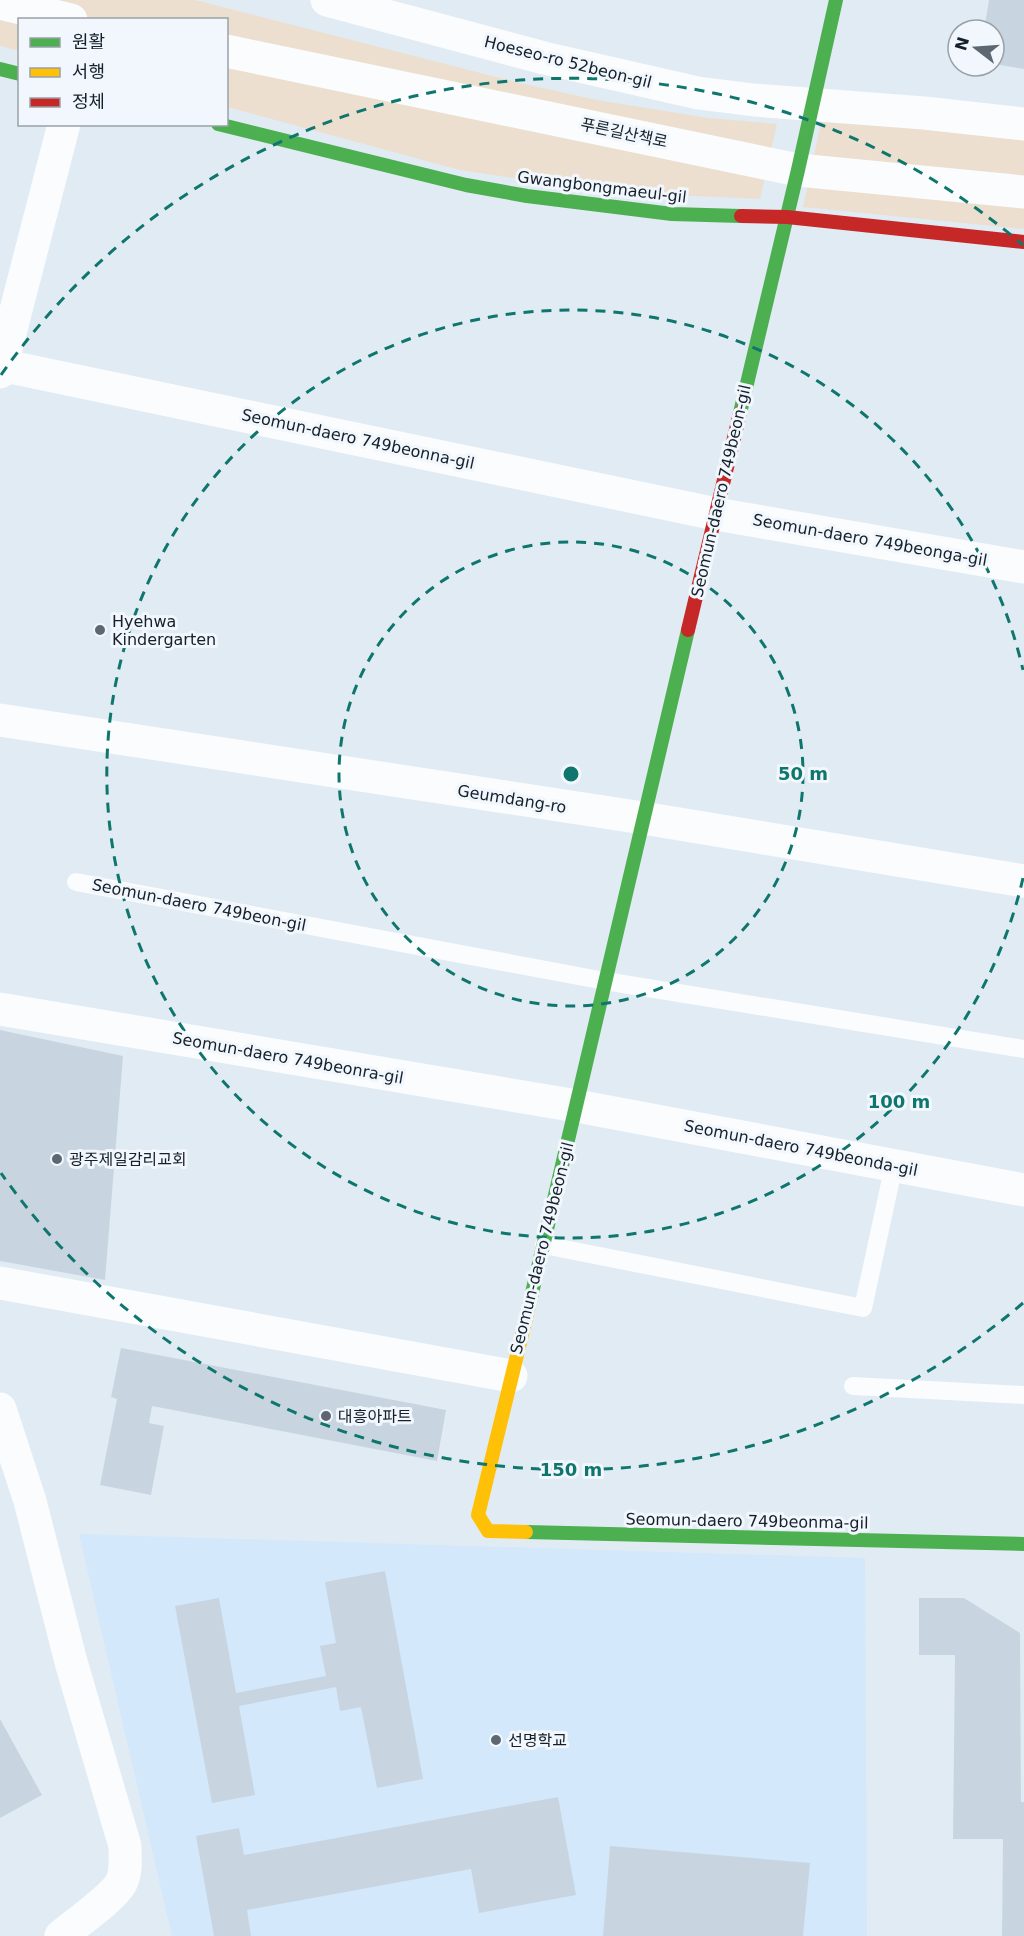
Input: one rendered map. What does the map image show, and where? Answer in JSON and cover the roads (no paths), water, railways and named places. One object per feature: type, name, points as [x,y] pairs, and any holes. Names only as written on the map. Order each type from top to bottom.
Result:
[{"type":"street","name":"Hoeseo-ro 52beon-gil","points":[[327,0],[544,58],[698,93],[1024,124]]},
{"type":"street","name":"Seomun-daero 749beon-gil","points":[[478,1515],[577,1106],[836,0]]},
{"type":"street","points":[[0,3],[62,18]]},
{"type":"street","name":"푸른길산책로","points":[[228,51],[798,170],[1024,192]]},
{"type":"street","points":[[0,69],[18,74]]},
{"type":"street","points":[[1,367],[63,126]]},
{"type":"street","name":"Gwangbongmaeul-gil","points":[[226,126],[466,185],[625,210],[672,214],[787,217],[1024,242]]},
{"type":"street","name":"Seomun-daero 749beonna-gil","points":[[1,367],[716,514]]},
{"type":"street","name":"Seomun-daero 749beonga-gil","points":[[716,514],[1024,567]]},
{"type":"street","name":"Geumdang-ro","points":[[0,720],[643,819],[1024,881]]},
{"type":"street","name":"Seomun-daero 749beonra-gil","points":[[0,1009],[577,1106]]},
{"type":"street","name":"Seomun-daero 749beonda-gil","points":[[577,1106],[1024,1190]]},
{"type":"street","points":[[0,1283],[511,1376]]},
{"type":"street","points":[[0,1409],[30,1501],[71,1662],[124,1846],[126,1866],[121,1884],[61,1936]]},
{"type":"street","name":"Seomun-daero 749beonma-gil","points":[[478,1515],[488,1531],[1024,1544]]},
{"type":"lane","name":"Seomun-daero 749beon-gil","points":[[76,882],[605,981],[1024,1049]]},
{"type":"lane","points":[[544,1245],[863,1308],[894,1165]]},
{"type":"lane","points":[[853,1386],[1024,1395]]},
{"type":"place","name":"Hyehwa Kindergarten","points":[[100,630]]},
{"type":"place","name":"광주제일감리교회","points":[[57,1159]]},
{"type":"place","name":"대흥아파트","points":[[326,1416]]},
{"type":"place","name":"선명학교","points":[[496,1740]]}]
